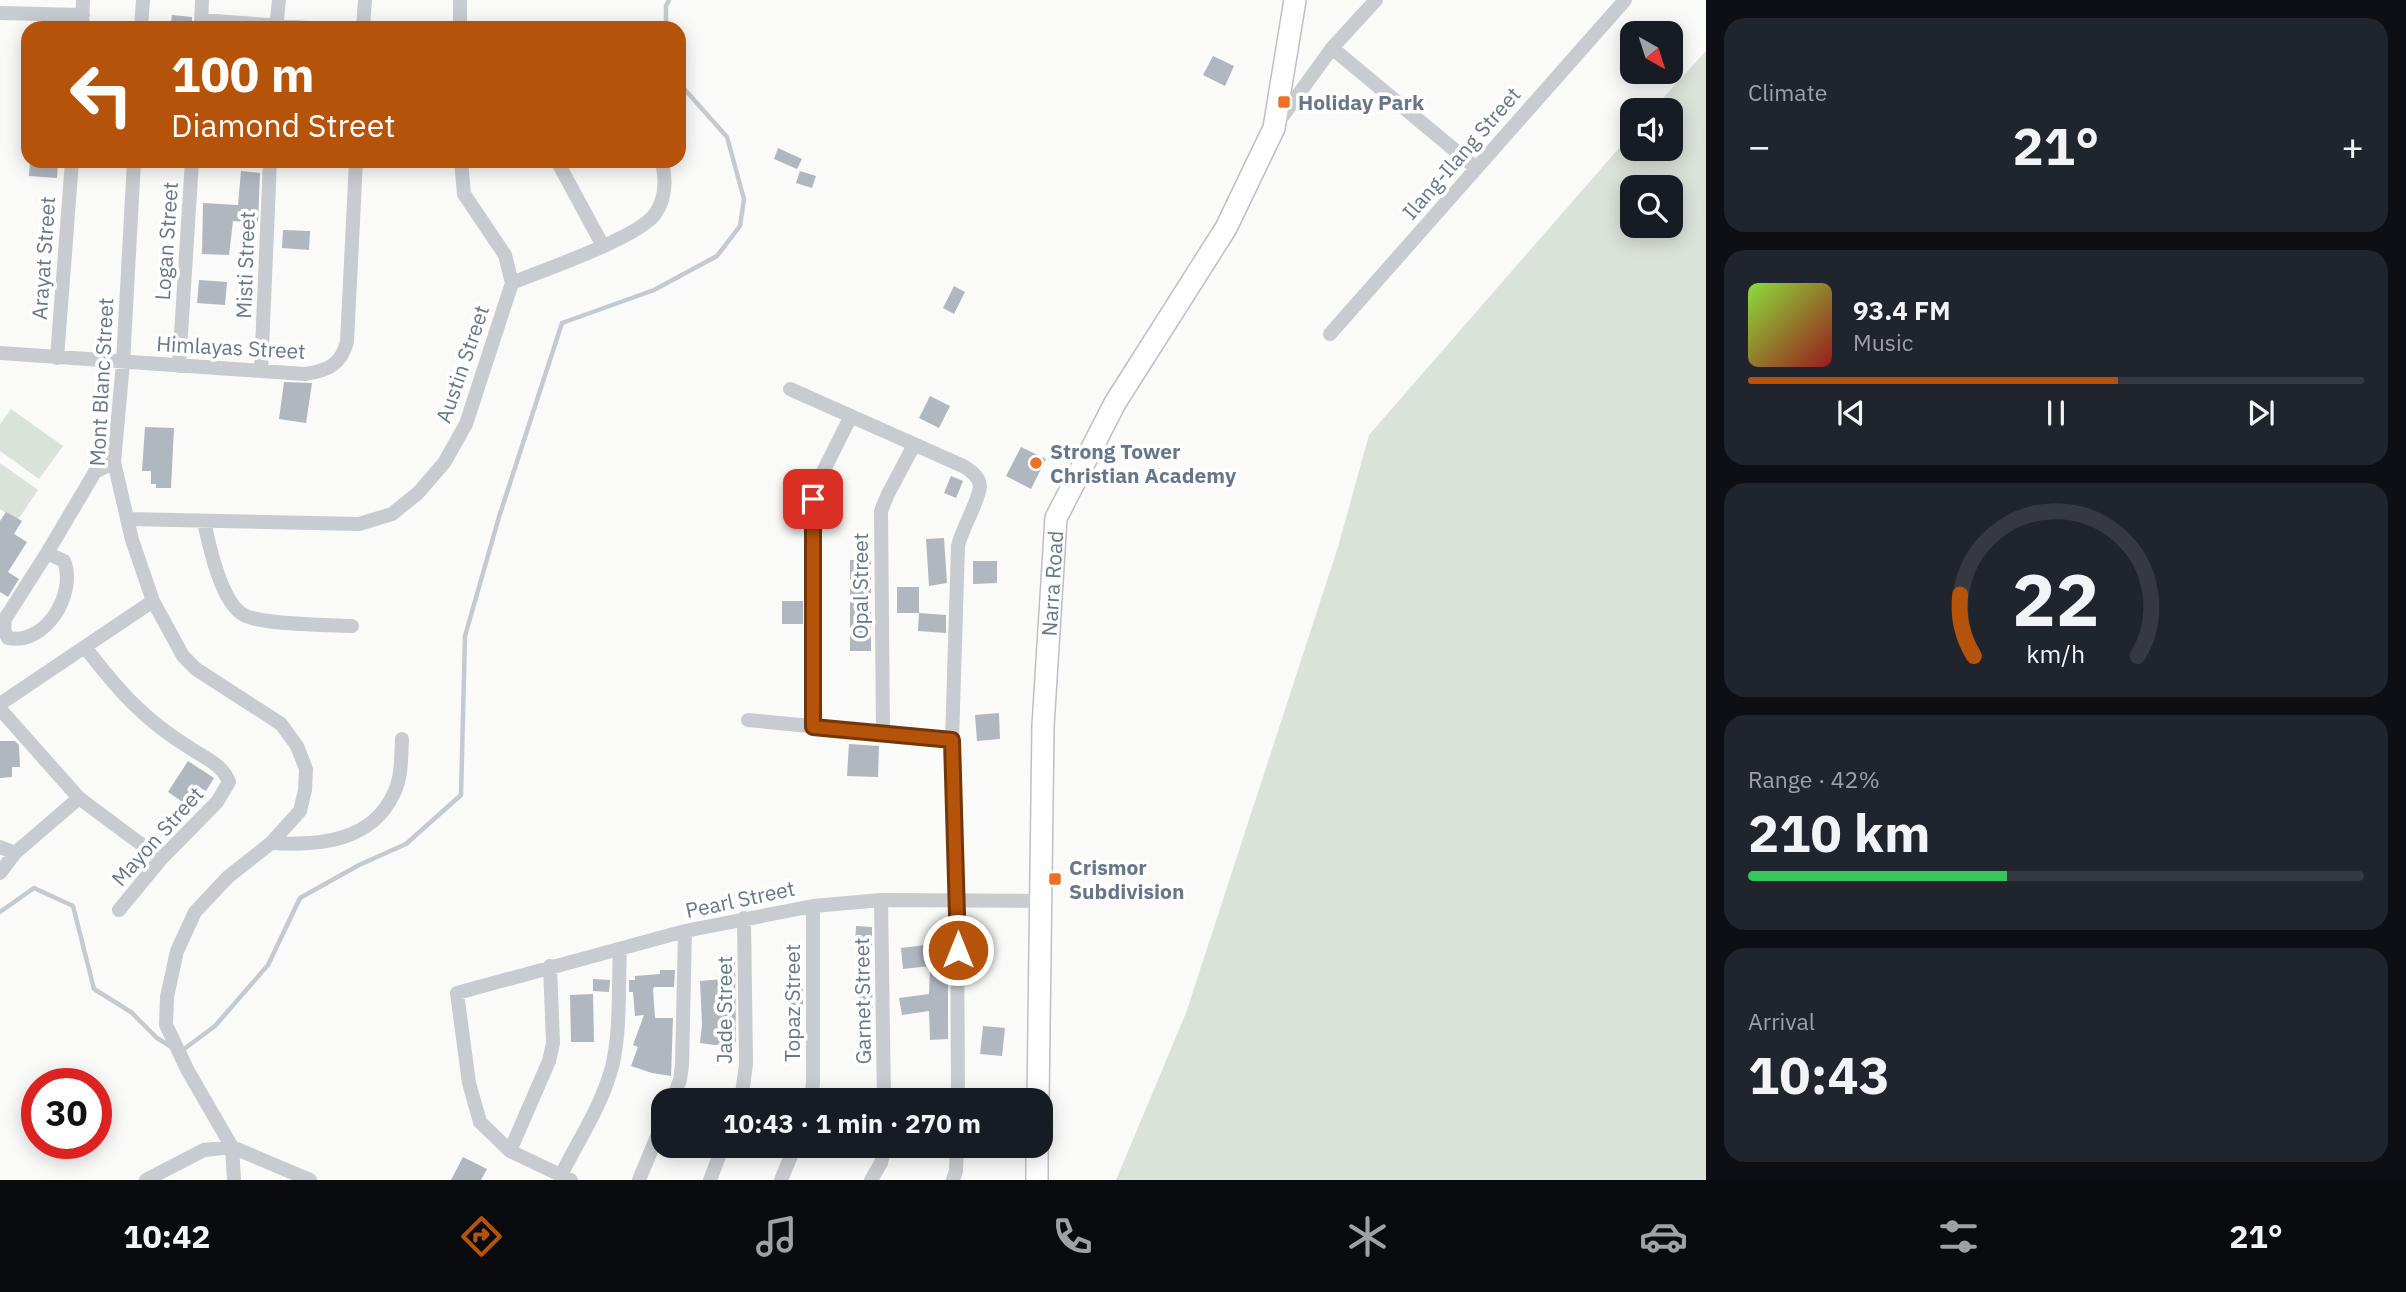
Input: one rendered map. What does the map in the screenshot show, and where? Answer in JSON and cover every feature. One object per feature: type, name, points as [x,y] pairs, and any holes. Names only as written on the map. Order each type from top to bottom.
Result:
[{"type":"street","points":[[142,21],[143,0]]},
{"type":"street","points":[[201,21],[202,0]]},
{"type":"street","points":[[277,21],[279,0]]},
{"type":"street","points":[[364,21],[365,0]]},
{"type":"street","points":[[460,0],[460,21]]},
{"type":"street","name":"Narra Road","points":[[1038,1088],[1043,726],[1056,518],[1115,403],[1226,228],[1274,128],[1295,0]]},
{"type":"street","points":[[1274,128],[1332,48],[1376,0]]},
{"type":"street","name":"Ilang-Ilang Street","points":[[1330,334],[1625,0]]},
{"type":"street","points":[[0,13],[82,14]]},
{"type":"street","points":[[1332,48],[1475,167]]},
{"type":"street","name":"Arayat Street","points":[[57,358],[71,168]]},
{"type":"street","name":"Mont Blanc Street","points":[[134,168],[123,363],[114,463],[127,519],[153,601],[183,656],[196,669],[281,724],[297,746],[306,769],[300,811],[271,843],[228,877],[195,912],[177,951],[167,997],[166,1025],[188,1071],[232,1147],[234,1180]]},
{"type":"street","name":"Logan Street","points":[[179,366],[192,168]]},
{"type":"street","name":"Misti Street","points":[[261,371],[270,168]]},
{"type":"street","name":"Himlayas Street","points":[[0,354],[305,374],[322,372],[336,364],[344,354],[347,342],[356,168]]},
{"type":"street","points":[[462,168],[464,194],[505,256],[512,283],[603,246],[639,228],[654,216],[662,203],[663,168]]},
{"type":"street","points":[[561,168],[603,246]]},
{"type":"street","name":"Austin Street","points":[[127,519],[359,524],[392,514],[418,493],[444,463],[466,424],[512,283]]},
{"type":"street","points":[[790,389],[970,470],[978,478],[980,486],[958,546],[952,740],[957,900],[958,1088]]},
{"type":"street","points":[[813,727],[813,499],[817,484],[850,416]]},
{"type":"street","name":"Opal Street","points":[[883,733],[881,511],[914,445]]},
{"type":"street","points":[[47,554],[64,561],[67,570],[66,589],[59,608],[47,625],[32,636],[18,640],[8,638],[4,630],[5,619],[95,472],[114,463]]},
{"type":"street","points":[[204,522],[209,547],[225,590],[232,605],[244,615],[259,619],[352,626]]},
{"type":"street","points":[[153,601],[0,706],[79,798],[161,859]]},
{"type":"street","name":"Mayon Street","points":[[85,647],[121,694],[167,734],[225,771],[229,782],[218,802],[161,859],[119,910]]},
{"type":"street","points":[[748,720],[952,740]]},
{"type":"street","points":[[271,843],[307,844],[331,840],[357,833],[377,819],[394,793],[401,765],[402,739]]},
{"type":"street","points":[[0,873],[15,853],[79,798]]},
{"type":"street","points":[[0,847],[15,853]]},
{"type":"street","name":"Pearl Street","points":[[509,1152],[481,1122],[469,1083],[457,993],[685,931],[813,906],[881,900],[1040,901]]},
{"type":"street","name":"Garnet Street","points":[[881,900],[884,1088]]},
{"type":"street","name":"Topaz Street","points":[[812,1088],[813,906]]},
{"type":"street","name":"Jade Street","points":[[743,1088],[746,1064],[744,918]]},
{"type":"street","points":[[677,1088],[682,1065],[685,931]]},
{"type":"street","points":[[550,966],[553,1043],[549,1061],[509,1152],[566,1177],[611,1069],[615,1049],[620,949]]},
{"type":"street","points":[[146,1180],[204,1150],[232,1147],[310,1180]]},
{"type":"street","points":[[639,1180],[651,1151]]},
{"type":"street","points":[[710,1180],[718,1158]]},
{"type":"street","points":[[781,1180],[790,1158]]},
{"type":"street","points":[[871,1180],[882,1158]]},
{"type":"street","points":[[953,1180],[957,1158]]},
{"type":"street","points":[[1037,1158],[1037,1180]]},
{"type":"shaded area","points":[[1706,51],[1706,1180],[1116,1180],[1186,1013],[1338,547],[1369,435],[1620,147],[1620,161],[1683,161],[1683,98],[1663,98],[1676,84],[1684,84],[1684,75]]},
{"type":"shaded area","points":[[11,409],[63,446],[39,479],[0,451],[0,424]]},
{"type":"shaded area","points":[[0,463],[38,490],[17,521],[0,509]]},
{"type":"building","points":[[172,15],[192,17],[192,21],[171,21]]},
{"type":"building","points":[[1213,56],[1234,66],[1225,86],[1203,75]]},
{"type":"building","points":[[778,148],[802,159],[797,169],[774,159]]},
{"type":"building","points":[[30,168],[58,168],[57,178],[29,176]]},
{"type":"building","points":[[241,171],[260,173],[258,223],[233,221],[229,255],[202,254],[203,203],[238,205]]},
{"type":"building","points":[[800,171],[816,176],[812,188],[796,183]]},
{"type":"building","points":[[283,230],[310,231],[309,250],[282,248]]},
{"type":"building","points":[[199,280],[227,282],[225,305],[197,303]]},
{"type":"building","points":[[954,286],[965,292],[954,314],[943,308]]},
{"type":"building","points":[[284,382],[312,383],[306,423],[279,419]]},
{"type":"building","points":[[930,396],[950,406],[939,428],[919,418]]},
{"type":"building","points":[[145,427],[174,428],[171,488],[156,488],[156,484],[151,484],[151,471],[142,471]]},
{"type":"building","points":[[1021,447],[1046,459],[1031,489],[1006,476]]},
{"type":"building","points":[[951,476],[963,481],[956,498],[944,493]]},
{"type":"building","points":[[6,512],[22,521],[14,534],[27,542],[8,572],[19,579],[8,597],[0,592],[0,521]]},
{"type":"building","points":[[944,538],[947,583],[929,586],[926,539]]},
{"type":"building","points":[[850,560],[871,560],[871,651],[850,651]]},
{"type":"building","points":[[973,561],[997,561],[997,583],[973,584]]},
{"type":"building","points":[[897,587],[919,587],[919,613],[897,613]]},
{"type":"building","points":[[782,601],[803,601],[803,624],[782,624]]},
{"type":"building","points":[[919,613],[946,615],[946,633],[918,631]]},
{"type":"building","points":[[999,713],[1000,739],[977,741],[975,715]]},
{"type":"building","points":[[0,741],[15,741],[19,745],[20,767],[12,767],[12,777],[0,778]]},
{"type":"building","points":[[849,744],[879,746],[878,777],[847,776]]},
{"type":"building","points":[[188,761],[214,778],[206,791],[199,787],[187,805],[168,792]]},
{"type":"building","points":[[856,926],[872,927],[872,946],[855,946]]},
{"type":"building","points":[[925,945],[948,948],[948,1039],[930,1040],[929,1011],[902,1015],[899,998],[929,994],[930,966],[903,969],[901,948]]},
{"type":"building","points":[[724,955],[735,955],[736,1043],[700,1043],[700,981],[723,979]]},
{"type":"building","points":[[660,970],[675,970],[674,987],[654,987],[653,990],[655,1018],[673,1018],[671,1076],[631,1066],[638,1047],[633,1045],[644,1015],[635,1016],[629,980],[635,980],[635,976],[660,974]]},
{"type":"building","points":[[858,974],[872,975],[873,1041],[858,1039]]},
{"type":"building","points":[[593,979],[610,980],[609,992],[593,991]]},
{"type":"building","points":[[788,989],[803,989],[803,1005],[789,1005]]},
{"type":"building","points":[[593,994],[594,1042],[571,1042],[570,995]]},
{"type":"building","points":[[983,1026],[1005,1028],[1002,1056],[980,1054]]},
{"type":"building","points":[[463,1157],[487,1169],[481,1180],[451,1180]]},
{"type":"waterway","points":[[666,21],[666,6],[669,0]]},
{"type":"waterway","points":[[180,1052],[215,1026],[268,965],[300,898],[359,865],[406,844],[461,795],[465,636],[499,517],[562,323],[654,290],[717,256],[740,226],[744,199],[727,137],[686,91]]},
{"type":"waterway","points":[[0,912],[34,888],[73,906],[94,989],[131,1012],[157,1038],[173,1048]]},
{"type":"place","name":"Holiday Park","points":[[1284,102]]},
{"type":"place","name":"Strong Tower Christian Academy","points":[[1036,463]]},
{"type":"place","name":"Crismor Subdivision","points":[[1055,879]]},
{"type":"route","points":[[813,499],[813,727],[952,740],[958,950]]}]
